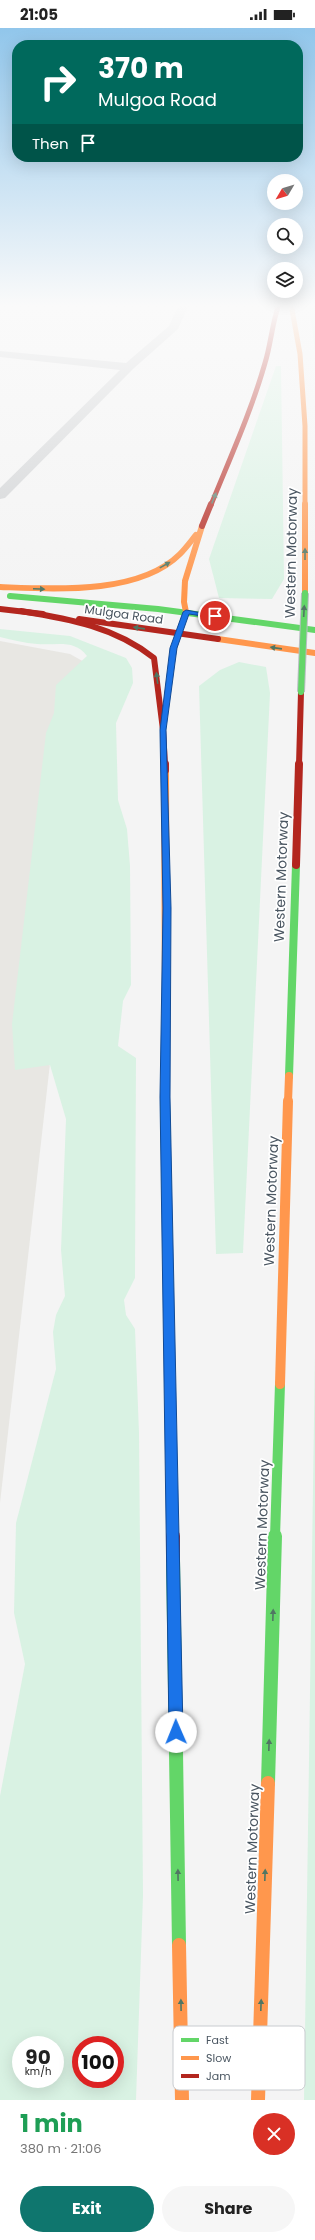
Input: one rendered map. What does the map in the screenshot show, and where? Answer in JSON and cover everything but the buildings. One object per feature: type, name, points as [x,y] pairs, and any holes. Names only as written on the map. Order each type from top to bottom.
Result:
[{"type":"main road","points":[[163,730],[174,648],[186,612],[182,602],[183,589],[202,526],[253,401]]},
{"type":"main road","name":"Western Motorway","points":[[260,2026],[305,592],[305,426],[303,401]]},
{"type":"main road","points":[[0,587],[62,590],[91,588],[146,574],[164,566],[186,552],[202,526]]},
{"type":"main road","name":"Mulgoa Road","points":[[0,594],[186,612],[315,630]]},
{"type":"main road","name":"Mulgoa Road","points":[[0,609],[315,653]]},
{"type":"main road","points":[[21,611],[106,628],[123,635],[147,650],[154,658],[163,730],[167,908],[165,1105],[181,2026]]},
{"type":"main road","points":[[182,2090],[182,2100]]},
{"type":"main road","name":"Western Motorway","points":[[258,2090],[258,2100]]},
{"type":"street","points":[[0,495],[95,401]]},
{"type":"shaded area","points":[[0,641],[70,654],[95,668],[0,1503]]},
{"type":"green space","points":[[264,401],[281,401],[284,579],[272,599],[219,598],[209,559]]},
{"type":"green space","points":[[0,629],[70,636],[126,658],[132,668],[133,683],[116,723],[118,800],[127,829],[130,866],[131,985],[123,1001],[118,1046],[136,1058],[135,1278],[124,1300],[126,1315],[135,1329],[139,1433],[143,1895],[136,2100],[0,2100],[0,1796],[25,1664],[14,1613],[16,1523],[56,1369],[53,1332],[56,1315],[65,1296],[61,1250],[66,1119],[50,1065],[15,1070],[12,1024],[46,733],[54,713],[56,685],[87,656],[82,650],[70,645],[32,644],[0,637]]},
{"type":"green space","points":[[239,662],[266,667],[270,693],[243,1253],[216,1254],[199,686],[220,670]]},
{"type":"green space","points":[[315,1352],[315,2100],[304,2100]]},
{"type":"traffic: fast","points":[[301,692],[305,593]]},
{"type":"traffic: fast","points":[[10,596],[158,609],[315,630]]},
{"type":"traffic: fast","points":[[289,1076],[296,865]]},
{"type":"traffic: fast","points":[[166,1013],[165,1097],[169,1316]]},
{"type":"traffic: fast","points":[[268,1783],[280,1384]]},
{"type":"traffic: fast","points":[[173,1559],[179,1945]]},
{"type":"traffic: slow","points":[[303,401],[305,426],[305,593]]},
{"type":"traffic: slow","points":[[167,697],[174,648],[186,612],[184,602],[185,581],[191,557],[202,526]]},
{"type":"traffic: slow","points":[[0,587],[51,589],[79,588],[107,585],[134,579],[159,569],[180,555],[196,535]]},
{"type":"traffic: slow","points":[[218,639],[315,653]]},
{"type":"traffic: slow","points":[[165,770],[166,1013]]},
{"type":"traffic: slow","points":[[280,1384],[289,1076]]},
{"type":"traffic: slow","points":[[260,2026],[268,1783]]},
{"type":"traffic: slow","points":[[179,1945],[181,2026]]},
{"type":"traffic: slow","points":[[182,2090],[182,2100]]},
{"type":"traffic: slow","points":[[258,2090],[258,2100]]},
{"type":"traffic: jam","points":[[202,526],[253,401]]},
{"type":"traffic: jam","points":[[0,609],[43,614]]},
{"type":"traffic: jam","points":[[21,611],[74,620],[108,630],[124,637],[154,658],[163,730],[165,770]]},
{"type":"traffic: jam","points":[[79,619],[218,639]]},
{"type":"traffic: jam","points":[[296,865],[301,692]]},
{"type":"traffic: jam","points":[[169,1316],[173,1559]]},
{"type":"route","points":[[176,1732],[165,1097],[167,908],[166,790],[163,730],[174,648],[186,612],[215,616]]}]
